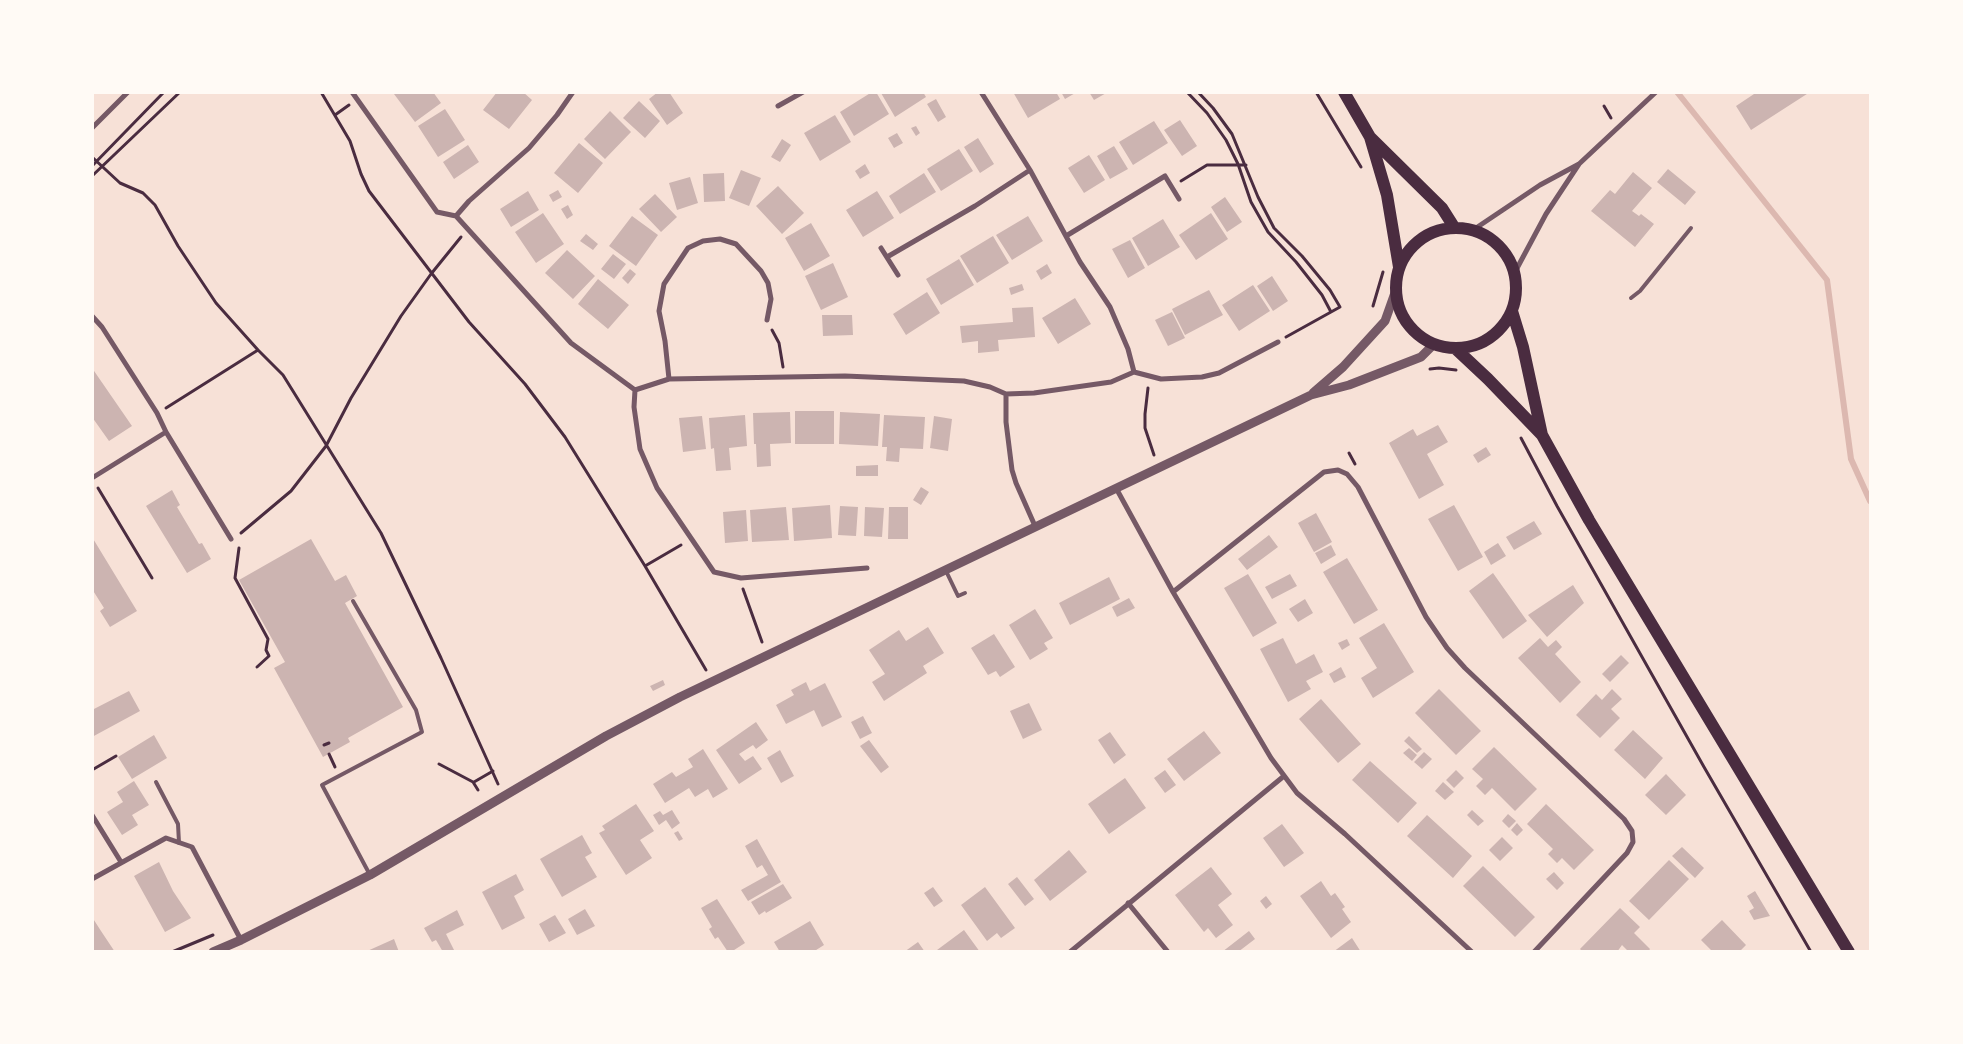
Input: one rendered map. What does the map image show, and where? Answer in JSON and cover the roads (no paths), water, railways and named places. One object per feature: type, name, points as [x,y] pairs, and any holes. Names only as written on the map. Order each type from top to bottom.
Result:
[{"type":"main road","points":[[1344,92],[1370,137],[1387,195],[1399,267],[1396,290],[1401,313],[1412,330],[1434,344],[1456,350],[1488,379],[1542,435],[1590,520],[1850,952]]},
{"type":"main road","points":[[1370,137],[1442,208],[1454,227]]},
{"type":"main road","points":[[1399,267],[1414,245],[1430,234],[1454,227],[1473,230],[1491,238],[1507,254],[1515,272],[1517,287],[1512,310],[1499,331],[1486,343],[1456,350]]},
{"type":"main road","points":[[1512,310],[1523,347],[1542,435]]},
{"type":"street","points":[[92,128],[128,92]]},
{"type":"street","points":[[352,92],[437,212],[456,216],[571,343],[635,390]]},
{"type":"street","points":[[456,216],[469,201],[529,148],[557,116],[573,92]]},
{"type":"street","points":[[788,92],[792,99]]},
{"type":"street","points":[[778,106],[803,92]]},
{"type":"street","points":[[981,92],[1030,170],[1080,262],[1110,307],[1128,349],[1134,372]]},
{"type":"street","points":[[1515,272],[1546,214],[1580,164],[1656,92]]},
{"type":"street","points":[[1473,230],[1540,185],[1580,164]]},
{"type":"street","points":[[887,258],[975,206],[1030,170]]},
{"type":"street","points":[[1066,236],[1165,176],[1179,199]]},
{"type":"street","points":[[669,379],[665,341],[659,311],[664,284],[688,248],[703,241],[720,239],[736,244],[761,271],[768,283],[771,299],[767,320]]},
{"type":"street","points":[[881,248],[898,275]]},
{"type":"street","points":[[1311,395],[1343,367],[1385,321],[1396,290]]},
{"type":"street","points":[[92,316],[102,327],[157,413],[166,432],[234,541]]},
{"type":"street","points":[[635,390],[669,379],[845,376],[964,381],[990,386],[1006,394],[1034,393],[1111,382],[1134,372],[1160,379],[1202,377],[1219,374],[1280,341]]},
{"type":"street","points":[[213,952],[241,940],[370,875],[606,736],[766,654],[1311,395],[1349,385],[1421,357],[1434,344]]},
{"type":"street","points":[[635,390],[634,406],[640,450],[657,488],[714,572],[741,578],[867,568]]},
{"type":"street","points":[[1006,394],[1006,422],[1012,470],[1035,526]]},
{"type":"street","points":[[92,478],[166,432]]},
{"type":"street","points":[[1173,592],[1324,472],[1338,470],[1347,474],[1358,487],[1426,617],[1447,648],[1465,668],[1624,819],[1632,831],[1633,842],[1628,853],[1534,952]]},
{"type":"street","points":[[1116,487],[1173,592],[1271,758],[1297,793],[1345,834],[1472,952]]},
{"type":"street","points":[[1070,952],[1128,902],[1284,776]]},
{"type":"street","points":[[92,815],[121,862]]},
{"type":"street","points":[[92,879],[166,838],[192,847],[241,940]]},
{"type":"street","points":[[1128,902],[1168,952]]},
{"type":"lane","points":[[1631,298],[1640,291],[1691,228]]},
{"type":"lane","points":[[945,569],[958,596],[965,593]]},
{"type":"lane","points":[[353,600],[416,710],[422,732],[322,785],[370,875]]},
{"type":"lane","points":[[156,782],[178,824],[179,843]]},
{"type":"waterway","points":[[1677,92],[1827,280],[1851,459],[1870,501]]}]
